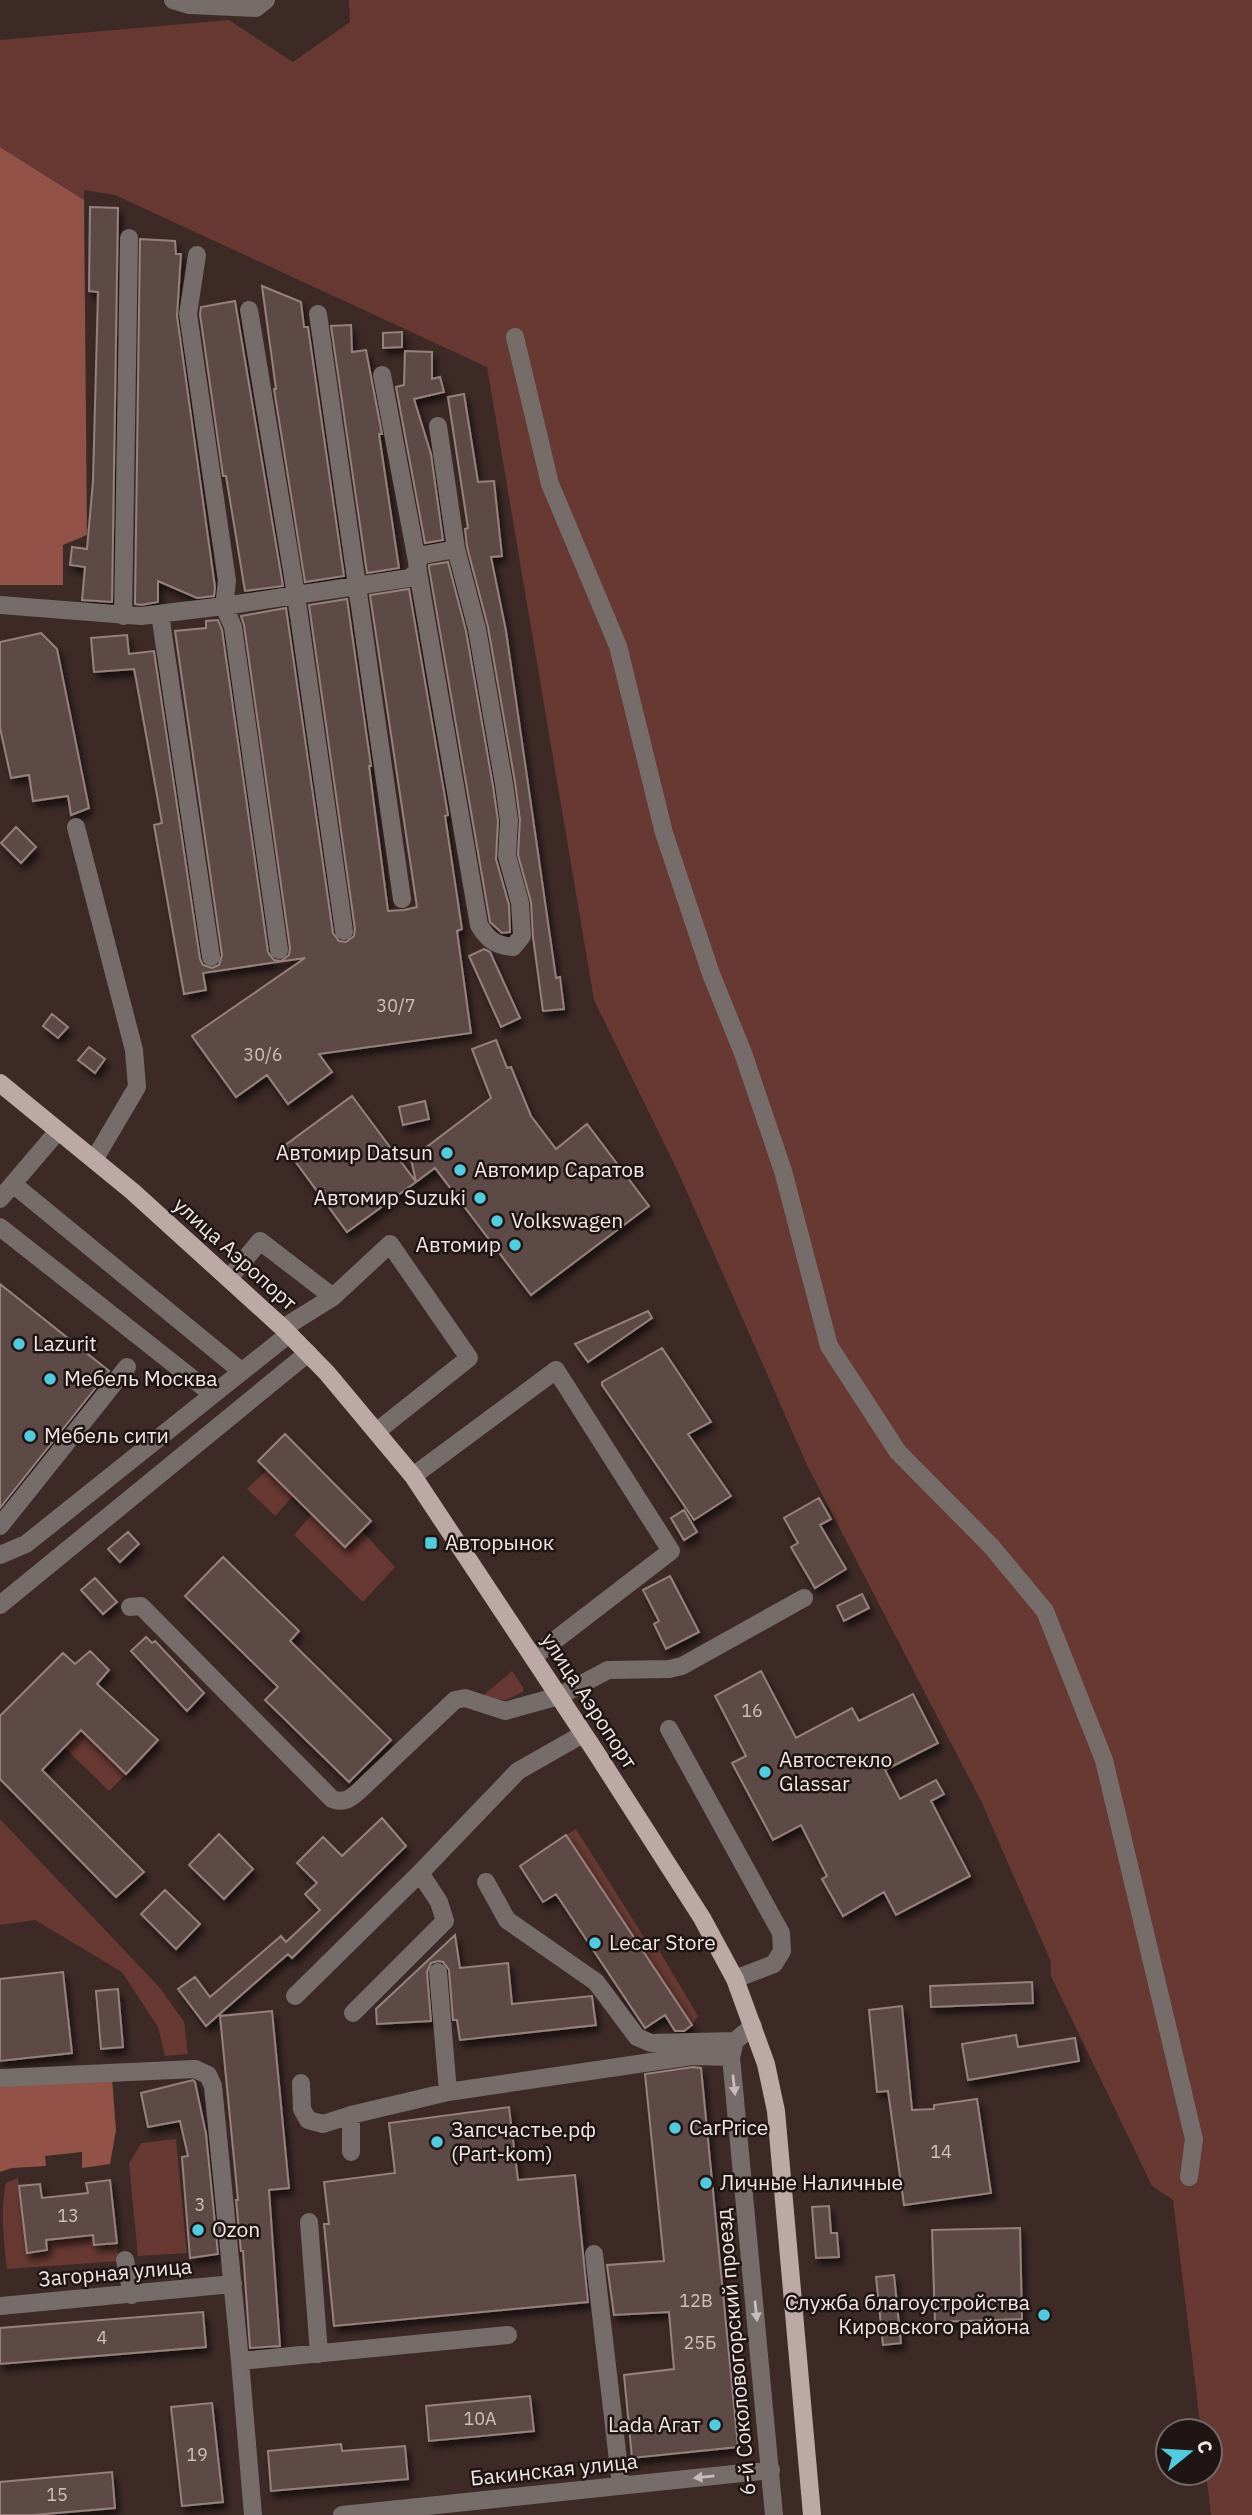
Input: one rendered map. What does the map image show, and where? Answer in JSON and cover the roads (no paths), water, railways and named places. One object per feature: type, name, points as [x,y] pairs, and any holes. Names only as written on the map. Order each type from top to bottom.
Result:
[{"type":"main road","name":"улица Аэропорт","points":[[0,1083],[94,1160],[230,1278],[286,1331],[413,1476],[702,1918],[735,1979],[766,2064],[776,2111],[812,2515]]},
{"type":"street","points":[[173,0],[190,5],[256,8],[266,0]]},
{"type":"street","points":[[123,616],[129,238]]},
{"type":"street","points":[[197,255],[188,314],[227,581],[224,607],[233,627],[279,950]]},
{"type":"street","points":[[249,310],[296,595],[344,931]]},
{"type":"street","points":[[318,314],[402,899]]},
{"type":"street","points":[[515,337],[550,484],[618,646],[664,833],[711,974],[743,1053],[783,1171],[829,1346],[898,1452],[991,1546],[1045,1611],[1104,1760],[1194,2139],[1189,2177]]},
{"type":"street","points":[[382,375],[479,925],[487,939],[499,946],[513,947],[522,936],[520,903],[507,856],[509,821],[504,784],[477,629],[456,549],[438,426]]},
{"type":"street","points":[[0,606],[123,616],[224,607],[409,578],[423,555],[456,549]]},
{"type":"street","points":[[160,614],[211,957]]},
{"type":"street","points":[[76,827],[134,1050],[137,1087],[94,1160]]},
{"type":"street","points":[[0,1199],[58,1131]]},
{"type":"street","points":[[13,1184],[241,1371]]},
{"type":"street","points":[[0,1227],[212,1394]]},
{"type":"street","points":[[230,1278],[260,1241],[333,1297]]},
{"type":"street","points":[[0,1555],[26,1544],[241,1371],[286,1331],[333,1297],[390,1244],[469,1358],[376,1432]]},
{"type":"street","points":[[0,1605],[308,1353]]},
{"type":"street","points":[[0,1526],[127,1367]]},
{"type":"street","points":[[413,1476],[556,1370],[671,1551],[533,1657]]},
{"type":"street","points":[[130,1607],[141,1606],[332,1799],[339,1802],[350,1799],[362,1789],[455,1700],[465,1698],[505,1711],[559,1696],[608,1670],[669,1669],[681,1666],[804,1598]]},
{"type":"street","points":[[669,1729],[781,1933],[782,1951],[774,1964],[735,1979]]},
{"type":"street","points":[[295,1996],[421,1873],[518,1771],[583,1734]]},
{"type":"street","points":[[353,2013],[445,1921],[439,1902],[421,1873]]},
{"type":"street","points":[[486,1882],[507,1920],[596,1982],[637,2037],[651,2043],[733,2049]]},
{"type":"street","points":[[438,1972],[447,2092]]},
{"type":"street","points":[[301,2083],[302,2109],[308,2120],[323,2124],[447,2092],[733,2049],[753,2026]]},
{"type":"street","name":"6-й Соколовогорский проезд","points":[[733,2049],[774,2515]]},
{"type":"street","points":[[0,2078],[195,2068],[208,2075],[213,2086],[253,2515]]},
{"type":"street","points":[[351,2115],[351,2152]]},
{"type":"street","points":[[309,2222],[319,2354]]},
{"type":"street","points":[[594,2254],[621,2486]]},
{"type":"street","points":[[125,2260],[132,2295]]},
{"type":"street","name":"Загорная улица","points":[[0,2306],[233,2284]]},
{"type":"street","points":[[240,2361],[508,2335]]},
{"type":"street","name":"Бакинская улица","points":[[342,2515],[771,2470]]},
{"type":"place","name":"Автомир Datsun","points":[[447,1153]]},
{"type":"place","name":"Автомир Саратов","points":[[460,1170]]},
{"type":"place","name":"Автомир Suzuki","points":[[480,1198]]},
{"type":"place","name":"Volkswagen","points":[[497,1221]]},
{"type":"place","name":"Автомир","points":[[515,1245]]},
{"type":"place","name":"Lazurit","points":[[19,1344]]},
{"type":"place","name":"Мебель Москва","points":[[50,1379]]},
{"type":"place","name":"Мебель сити","points":[[30,1436]]},
{"type":"place","name":"Авторынок","points":[[431,1543]]},
{"type":"place","name":"Автостекло Glassar","points":[[765,1772]]},
{"type":"place","name":"Lecar Store","points":[[595,1943]]},
{"type":"place","name":"CarPrice","points":[[675,2128]]},
{"type":"place","name":"Запсчастье.рф (Part-kom)","points":[[437,2142]]},
{"type":"place","name":"Личные Наличные","points":[[706,2183]]},
{"type":"place","name":"Ozon","points":[[198,2230]]},
{"type":"place","name":"Служба благоустройства Кировского района","points":[[1044,2315]]},
{"type":"place","name":"Lada Агат","points":[[715,2425]]}]
